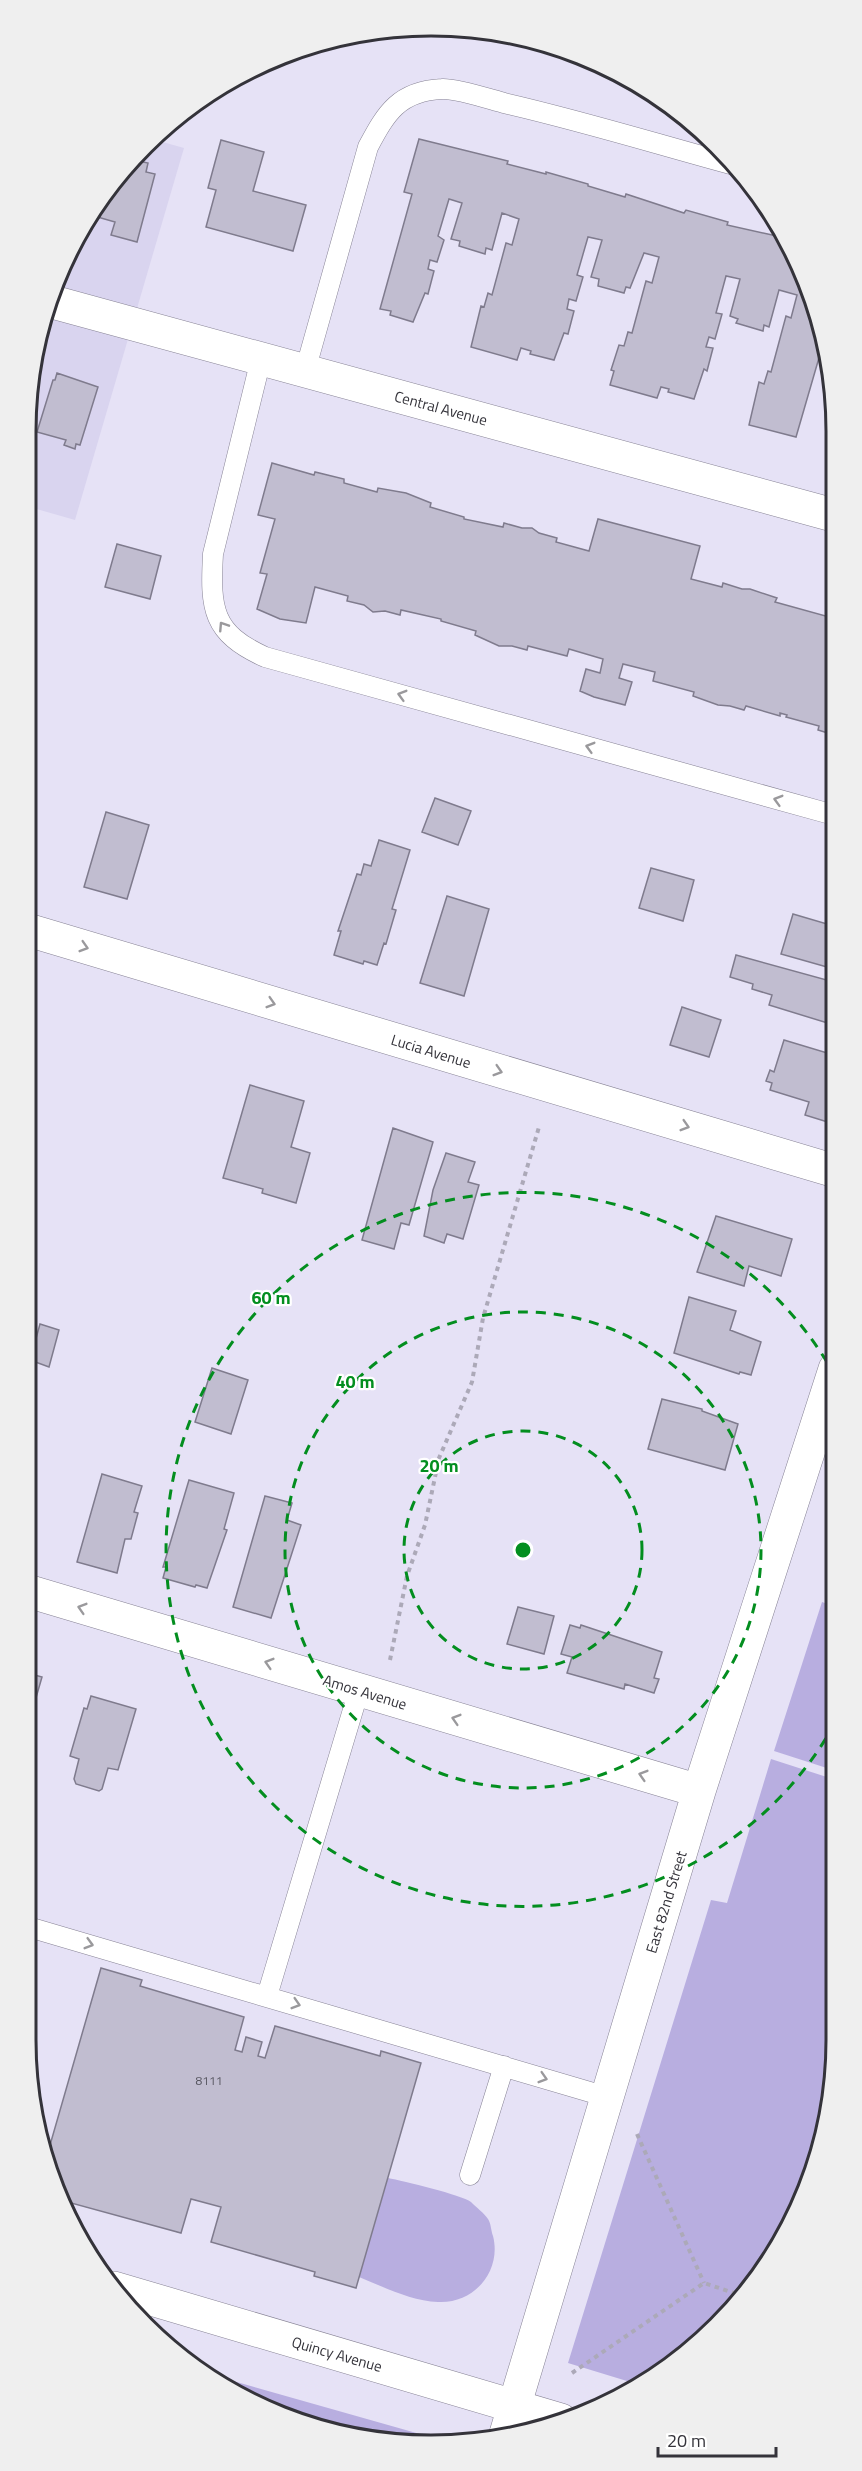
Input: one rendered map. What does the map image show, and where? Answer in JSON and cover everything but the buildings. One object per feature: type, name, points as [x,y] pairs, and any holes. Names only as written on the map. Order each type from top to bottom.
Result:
[{"type":"street","name":"Central Avenue","points":[[57,303],[826,513]]},
{"type":"street","name":"Lucia Avenue","points":[[36,932],[826,1168]]},
{"type":"street","name":"East 82nd Street","points":[[508,2427],[699,1791],[826,1398]]},
{"type":"street","name":"Amos Avenue","points":[[36,1593],[699,1791]]},
{"type":"street","name":"Quincy Avenue","points":[[128,2292],[550,2417]]},
{"type":"lane","points":[[305,371],[368,147],[382,120],[395,105],[415,95],[443,88],[544,112],[718,160]]},
{"type":"lane","points":[[261,359],[213,554],[211,588],[216,615],[228,634],[243,647],[265,657],[826,814]]},
{"type":"lane","points":[[267,1996],[359,1690]]},
{"type":"lane","points":[[36,1929],[608,2097]]},
{"type":"lane","points":[[470,2175],[504,2066]]},
{"type":"path","points":[[388,1670],[407,1576],[425,1525],[439,1458],[472,1382],[483,1318],[538,1127]]},
{"type":"path","points":[[633,2125],[704,2283],[734,2293]]},
{"type":"path","points":[[572,2373],[704,2283]]},
{"type":"shaded area","points":[[163,142],[184,148],[75,520],[36,509],[37,405],[39,379],[49,329],[66,280],[89,233],[134,171]]},
{"type":"shaded area","points":[[822,1602],[826,1603],[826,1768],[774,1751]]},
{"type":"shaded area","points":[[771,1759],[826,1777],[825,2066],[823,2092],[813,2142],[805,2167],[773,2238],[728,2300],[691,2337],[629,2382],[568,2363],[711,1900],[727,1903]]},
{"type":"shaded area","points":[[388,2178],[432,2188],[465,2199],[486,2217],[490,2223],[495,2249],[489,2273],[474,2291],[451,2301],[428,2301],[398,2293],[359,2277]]},
{"type":"shaded area","points":[[230,2380],[422,2435],[379,2432],[329,2422],[280,2405]]}]
